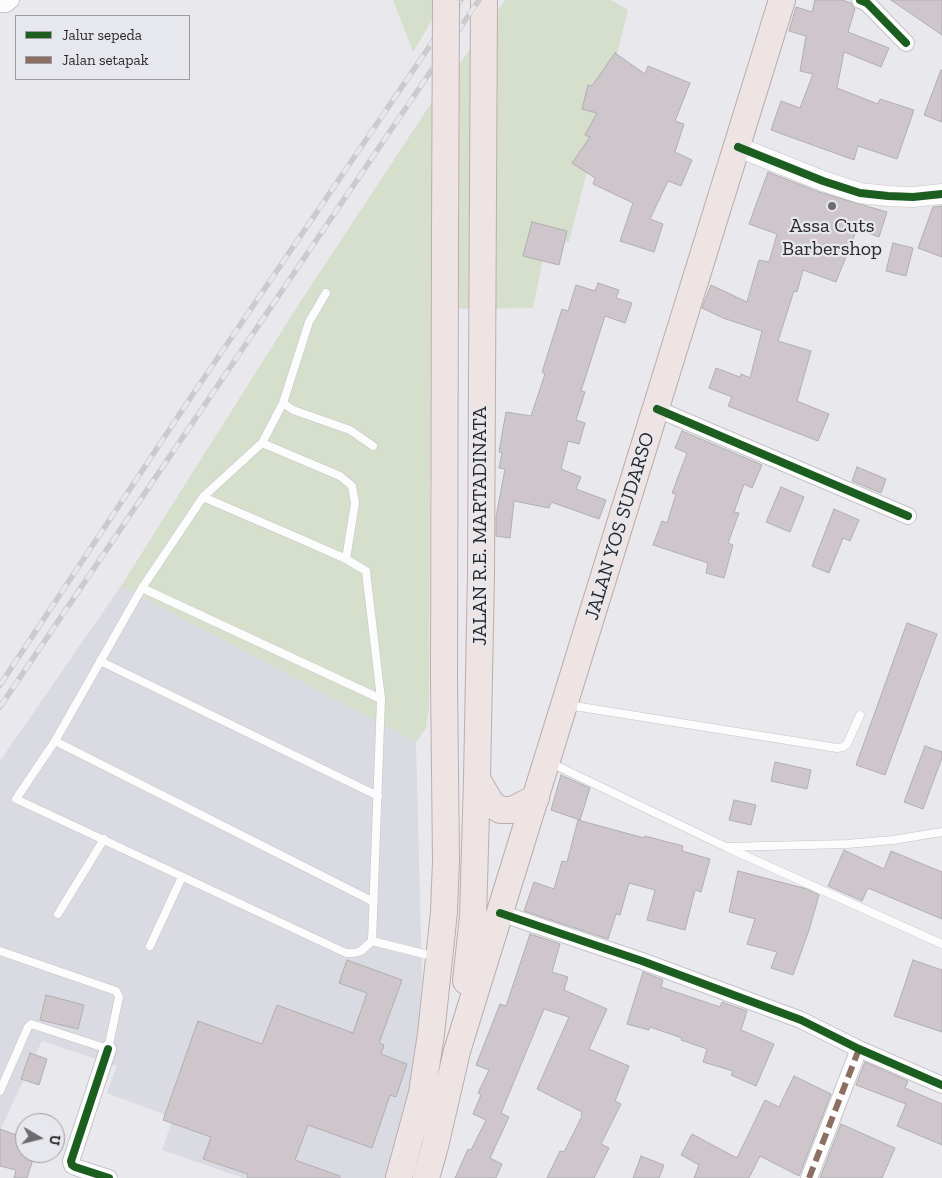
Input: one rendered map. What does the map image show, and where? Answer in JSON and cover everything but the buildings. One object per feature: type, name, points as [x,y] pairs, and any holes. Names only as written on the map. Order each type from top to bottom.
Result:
[{"type":"highway","name":"JALAN R.E. MARTADINATA","points":[[399,1178],[422,1092],[431,1034],[444,912],[446,861],[444,236],[446,0]]},
{"type":"highway","name":"JALAN R.E. MARTADINATA","points":[[457,1051],[472,926],[478,778],[484,0]]},
{"type":"highway","name":"JALAN YOS SUDARSO","points":[[457,1051],[782,0]]},
{"type":"highway","points":[[478,778],[491,803],[500,810],[512,810],[536,798]]},
{"type":"highway","points":[[426,1178],[436,1146],[457,1051]]},
{"type":"street","points":[[0,4],[6,4],[11,0]]},
{"type":"street","points":[[860,0],[867,3],[906,43]]},
{"type":"street","points":[[738,147],[823,181],[860,193],[904,197],[942,194]]},
{"type":"street","points":[[657,409],[908,516]]},
{"type":"street","points":[[500,913],[801,1020],[859,1049],[942,1085]]},
{"type":"street","points":[[108,1049],[71,1160],[72,1165],[75,1167],[109,1178]]},
{"type":"street","points":[[809,1178],[859,1049]]},
{"type":"lane","points":[[203,498],[346,560],[366,571],[381,699],[372,940],[361,951],[346,953],[104,839],[16,800],[55,741],[142,588],[203,498],[262,443],[283,403],[309,322],[326,293]]},
{"type":"lane","points":[[283,403],[293,410],[350,430],[373,446]]},
{"type":"lane","points":[[262,443],[340,476],[352,486],[355,503],[346,560]]},
{"type":"lane","points":[[142,588],[381,699]]},
{"type":"lane","points":[[100,661],[378,796]]},
{"type":"lane","points":[[565,705],[588,707],[837,748],[847,744],[860,716]]},
{"type":"lane","points":[[55,741],[374,902]]},
{"type":"lane","points":[[547,761],[726,847],[942,944]]},
{"type":"lane","points":[[726,847],[847,844],[893,840],[942,832]]},
{"type":"lane","points":[[58,914],[104,839]]},
{"type":"lane","points":[[150,946],[182,877]]},
{"type":"lane","points":[[372,940],[440,958]]},
{"type":"lane","points":[[0,951],[116,991],[119,997],[108,1049],[31,1024],[0,1090]]},
{"type":"shaded area","points":[[121,586],[416,742],[422,978],[416,1083],[393,1178],[243,1178],[162,1150],[173,1118],[107,1093],[117,1066],[42,1041],[0,1130],[0,761]]},
{"type":"green space","points":[[393,0],[444,0],[413,52]]},
{"type":"green space","points":[[505,0],[611,0],[628,10],[569,242],[547,239],[533,308],[431,309],[429,708],[426,728],[416,742],[121,586],[299,304],[432,102]]},
{"type":"railway","points":[[0,685],[189,400],[461,0]]},
{"type":"railway","points":[[0,707],[479,0]]},
{"type":"marked path","points":[[809,1178],[859,1049]]},
{"type":"cycle path","points":[[860,0],[867,3],[906,43]]},
{"type":"cycle path","points":[[738,147],[823,181],[860,193],[913,197],[942,194]]},
{"type":"cycle path","points":[[657,409],[908,516]]},
{"type":"cycle path","points":[[500,913],[642,961],[801,1020],[859,1049],[942,1085]]},
{"type":"cycle path","points":[[108,1049],[71,1161],[75,1167],[109,1178]]},
{"type":"place","name":"Assa Cuts Barbershop","points":[[832,206]]}]
